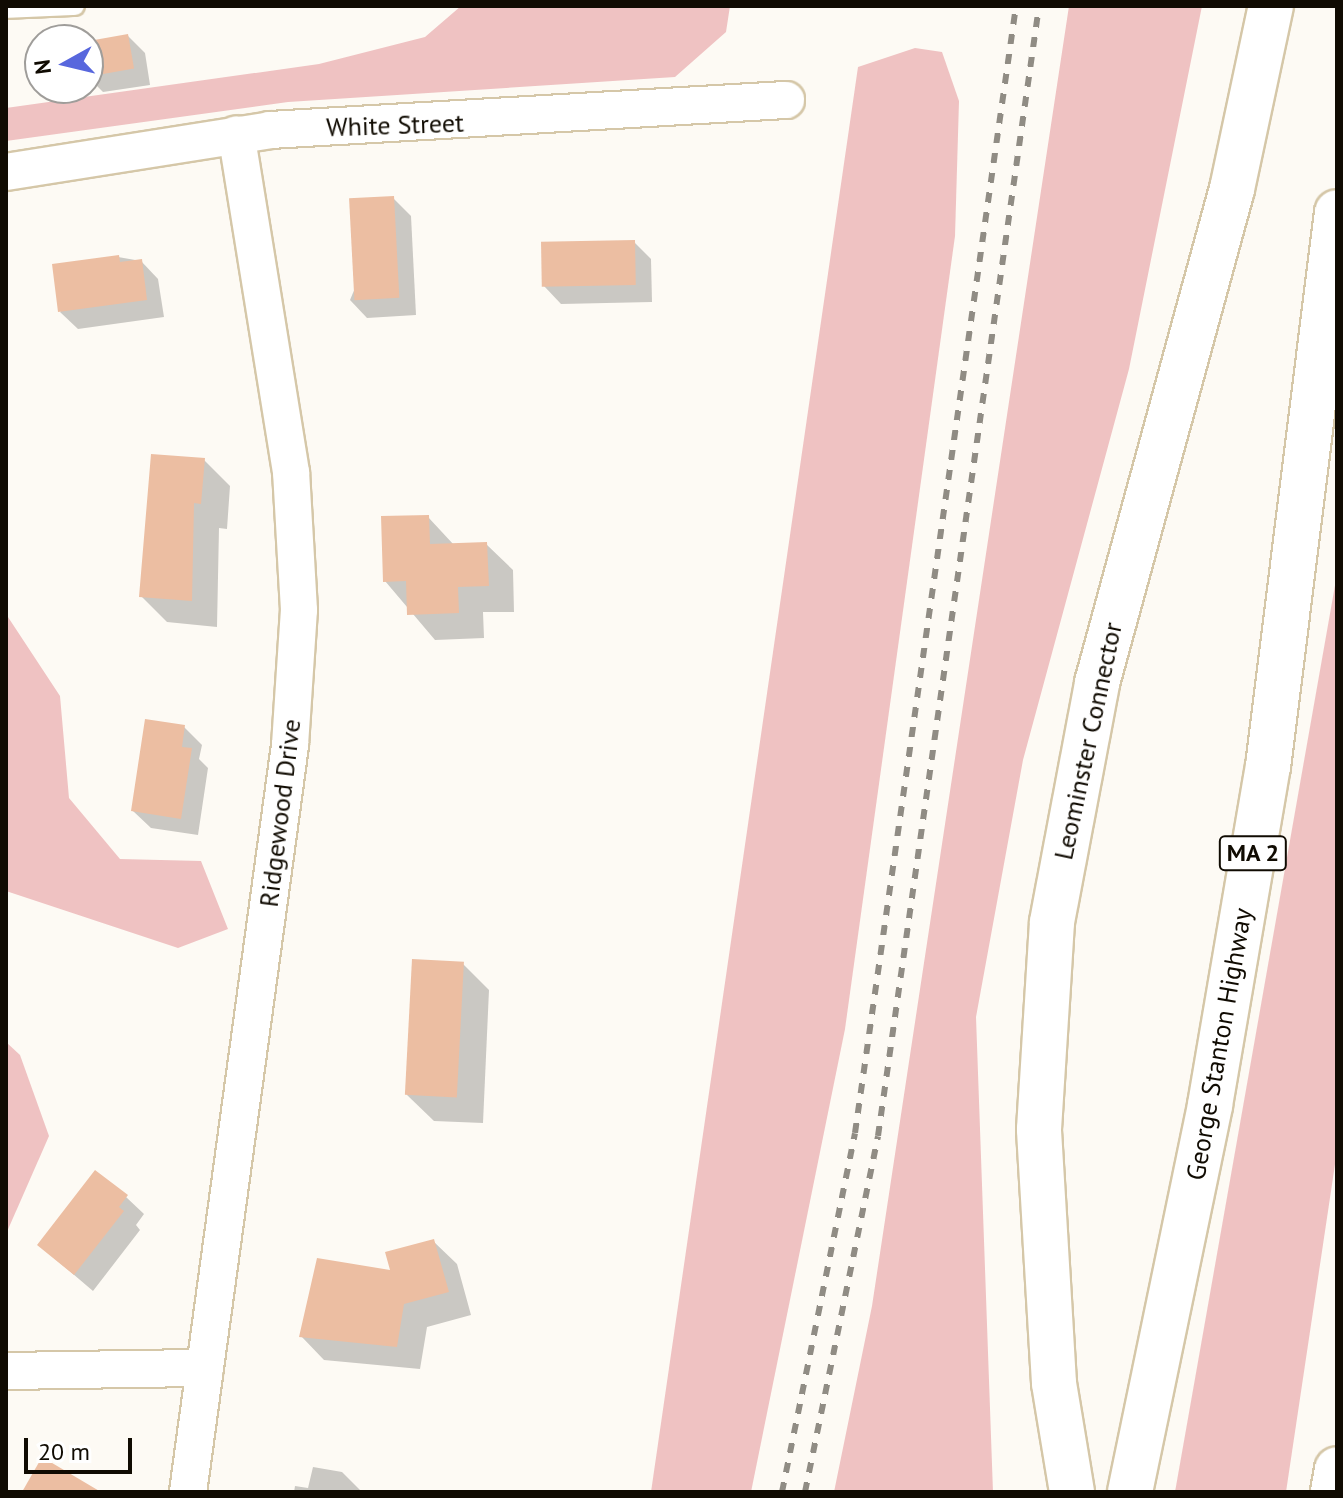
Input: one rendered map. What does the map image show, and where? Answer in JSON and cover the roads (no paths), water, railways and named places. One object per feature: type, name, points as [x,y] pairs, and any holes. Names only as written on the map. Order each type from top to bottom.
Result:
[{"type":"main road","name":"Leominster Connector","points":[[1072,1492],[1054,1383],[1039,1129],[1052,922],[1093,698],[1232,189],[1271,6]]},
{"type":"main road","name":"George Stanton Highway","points":[[1131,1489],[1210,1105],[1268,767],[1337,212]]},
{"type":"main road","points":[[1333,1492],[1337,1469]]},
{"type":"street","name":"White Street","points":[[6,172],[236,134],[786,100]]},
{"type":"street","name":"Ridgewood Drive","points":[[188,1492],[290,745],[299,610],[291,472],[236,134]]},
{"type":"street","points":[[6,1371],[205,1368]]},
{"type":"lane","points":[[6,9],[75,6]]},
{"type":"railway","points":[[782,1492],[855,1133],[1016,6]]},
{"type":"railway","points":[[805,1492],[878,1136],[1039,6]]}]
